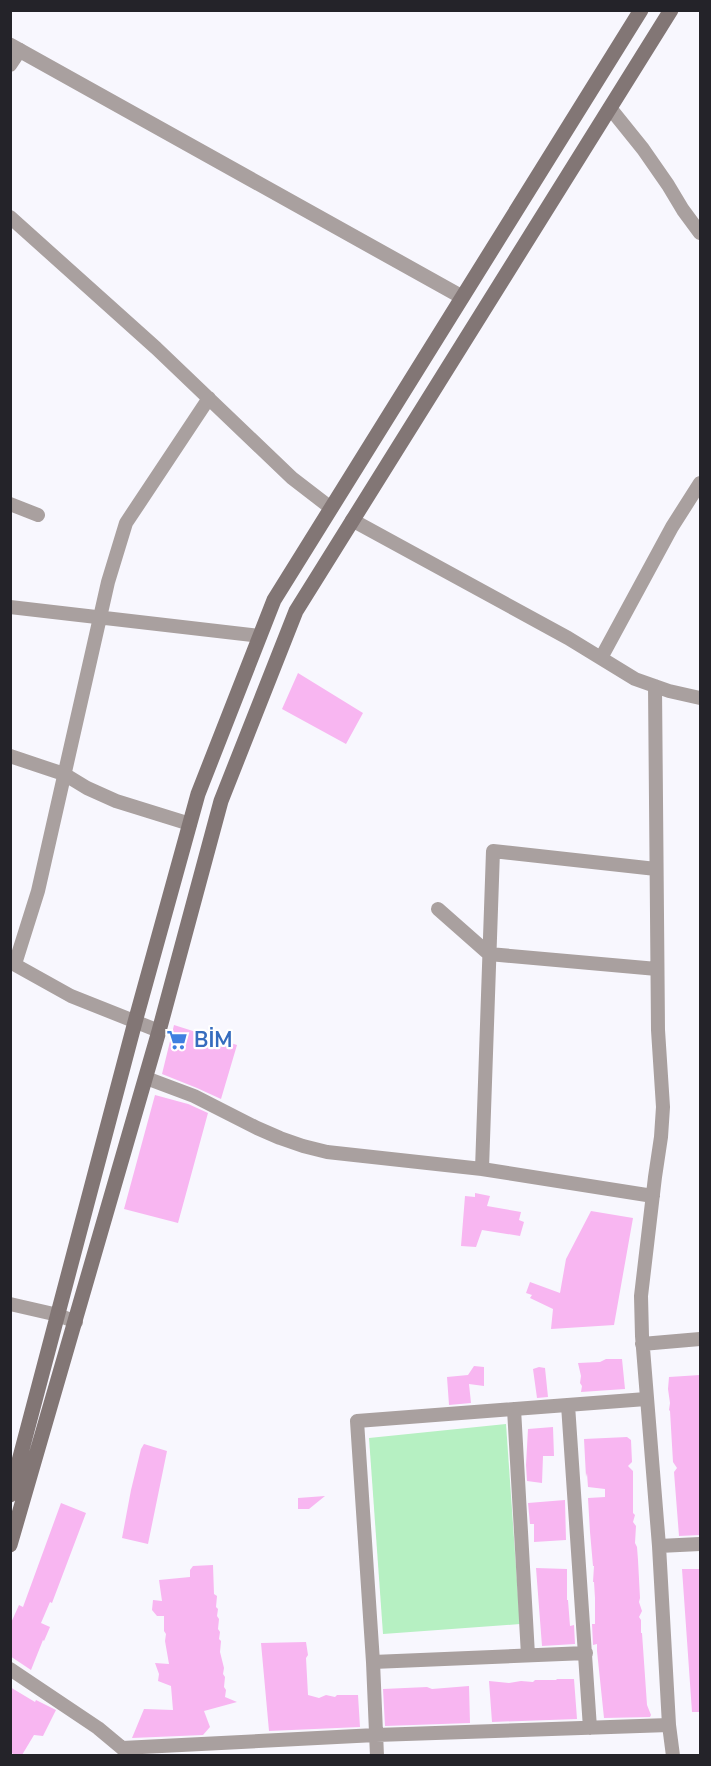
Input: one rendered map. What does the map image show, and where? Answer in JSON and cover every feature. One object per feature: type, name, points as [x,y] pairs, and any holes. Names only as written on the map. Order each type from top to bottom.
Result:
[{"type":"main road","points":[[10,1495],[198,794],[274,600],[641,10]]},
{"type":"main road","points":[[10,1545],[146,1078],[221,801],[296,611],[671,10]]},
{"type":"street","points":[[10,65],[15,47],[462,297]]},
{"type":"street","points":[[609,108],[643,149],[700,233]]},
{"type":"street","points":[[10,217],[156,348],[292,478],[331,508]]},
{"type":"street","points":[[159,1030],[71,996],[13,963],[38,891],[108,582],[126,523],[209,398]]},
{"type":"street","points":[[601,658],[672,527],[700,483]]},
{"type":"street","points":[[10,504],[38,515]]},
{"type":"street","points":[[352,520],[558,633],[635,679],[669,691],[700,698]]},
{"type":"street","points":[[10,607],[260,636]]},
{"type":"street","points":[[655,686],[658,1030],[663,1107],[641,1296],[642,1344],[673,1755]]},
{"type":"street","points":[[10,756],[64,774],[87,788],[116,801],[190,824]]},
{"type":"street","points":[[482,1169],[493,852],[656,869]]},
{"type":"street","points":[[438,909],[489,954],[657,969]]},
{"type":"street","points":[[146,1078],[194,1095],[257,1128],[303,1146],[352,1156],[482,1169],[653,1196]]},
{"type":"street","points":[[10,1304],[58,1315],[76,1322]]},
{"type":"street","points":[[642,1344],[700,1339]]},
{"type":"street","points":[[377,1755],[357,1421],[646,1399]]},
{"type":"street","points":[[568,1405],[590,1728]]},
{"type":"street","points":[[514,1409],[528,1655]]},
{"type":"street","points":[[659,1546],[700,1544]]},
{"type":"street","points":[[373,1662],[586,1653]]},
{"type":"street","points":[[10,1669],[98,1728],[125,1752],[376,1735],[669,1725]]},
{"type":"green space","points":[[506,1424],[520,1624],[383,1634],[369,1438]]},
{"type":"building","points":[[298,673],[363,713],[346,744],[282,709]]},
{"type":"building","points":[[174,1025],[237,1045],[221,1099],[162,1074]]},
{"type":"building","points":[[155,1095],[188,1104],[186,1103],[208,1113],[178,1223],[124,1209]]},
{"type":"building","points":[[475,1193],[490,1196],[487,1206],[521,1212],[519,1220],[524,1222],[520,1236],[482,1230],[476,1247],[461,1246],[465,1196],[475,1197]]},
{"type":"building","points":[[591,1211],[633,1218],[614,1325],[551,1329],[553,1309],[530,1298],[532,1295],[526,1293],[530,1282],[560,1293],[566,1259]]},
{"type":"building","points":[[606,1359],[622,1359],[625,1389],[581,1392],[578,1363],[600,1362]]},
{"type":"building","points":[[474,1366],[484,1367],[484,1386],[469,1384],[471,1403],[449,1405],[447,1377],[468,1375]]},
{"type":"building","points":[[545,1368],[548,1397],[537,1398],[533,1369]]},
{"type":"building","points":[[700,1375],[700,1535],[679,1536],[674,1472],[677,1468],[673,1462],[669,1377]]},
{"type":"building","points":[[553,1427],[554,1456],[543,1456],[542,1483],[527,1481],[528,1429]]},
{"type":"building","points":[[627,1437],[631,1440],[632,1462],[628,1466],[633,1471],[633,1513],[635,1515],[633,1522],[636,1526],[639,1602],[642,1611],[639,1617],[647,1705],[651,1715],[650,1717],[604,1718],[597,1644],[593,1645],[594,1566],[588,1498],[605,1497],[605,1489],[588,1487],[584,1439]]},
{"type":"building","points":[[144,1444],[167,1451],[148,1544],[122,1538],[131,1490]]},
{"type":"building","points":[[325,1496],[309,1509],[298,1509],[298,1498]]},
{"type":"building","points":[[565,1500],[566,1540],[534,1542],[534,1524],[530,1524],[528,1503]]},
{"type":"building","points":[[61,1503],[86,1513],[52,1603],[50,1602],[41,1623],[50,1627],[31,1670],[10,1656],[10,1625],[19,1605],[23,1607]]},
{"type":"building","points":[[213,1565],[214,1594],[217,1596],[216,1607],[221,1641],[220,1652],[225,1677],[225,1697],[237,1702],[204,1711],[210,1727],[203,1735],[132,1738],[144,1709],[173,1710],[171,1686],[158,1681],[159,1674],[155,1663],[169,1664],[164,1616],[157,1616],[152,1610],[153,1600],[162,1601],[159,1580],[190,1577],[190,1570],[193,1566]]},
{"type":"building","points":[[536,1568],[567,1569],[567,1600],[570,1626],[574,1625],[575,1644],[542,1646]]},
{"type":"building","points":[[682,1569],[700,1569],[700,1712],[692,1712]]},
{"type":"building","points":[[306,1642],[308,1695],[319,1698],[326,1695],[335,1697],[337,1695],[358,1695],[360,1727],[269,1731],[261,1643]]},
{"type":"building","points":[[574,1679],[577,1719],[492,1722],[489,1681],[509,1683]]},
{"type":"building","points":[[469,1686],[470,1723],[385,1726],[383,1689]]},
{"type":"building","points":[[10,1687],[35,1702],[36,1700],[56,1710],[43,1736],[34,1735],[22,1755],[10,1752]]},
{"type":"place","name":"BİM","points":[[177,1040]]}]
